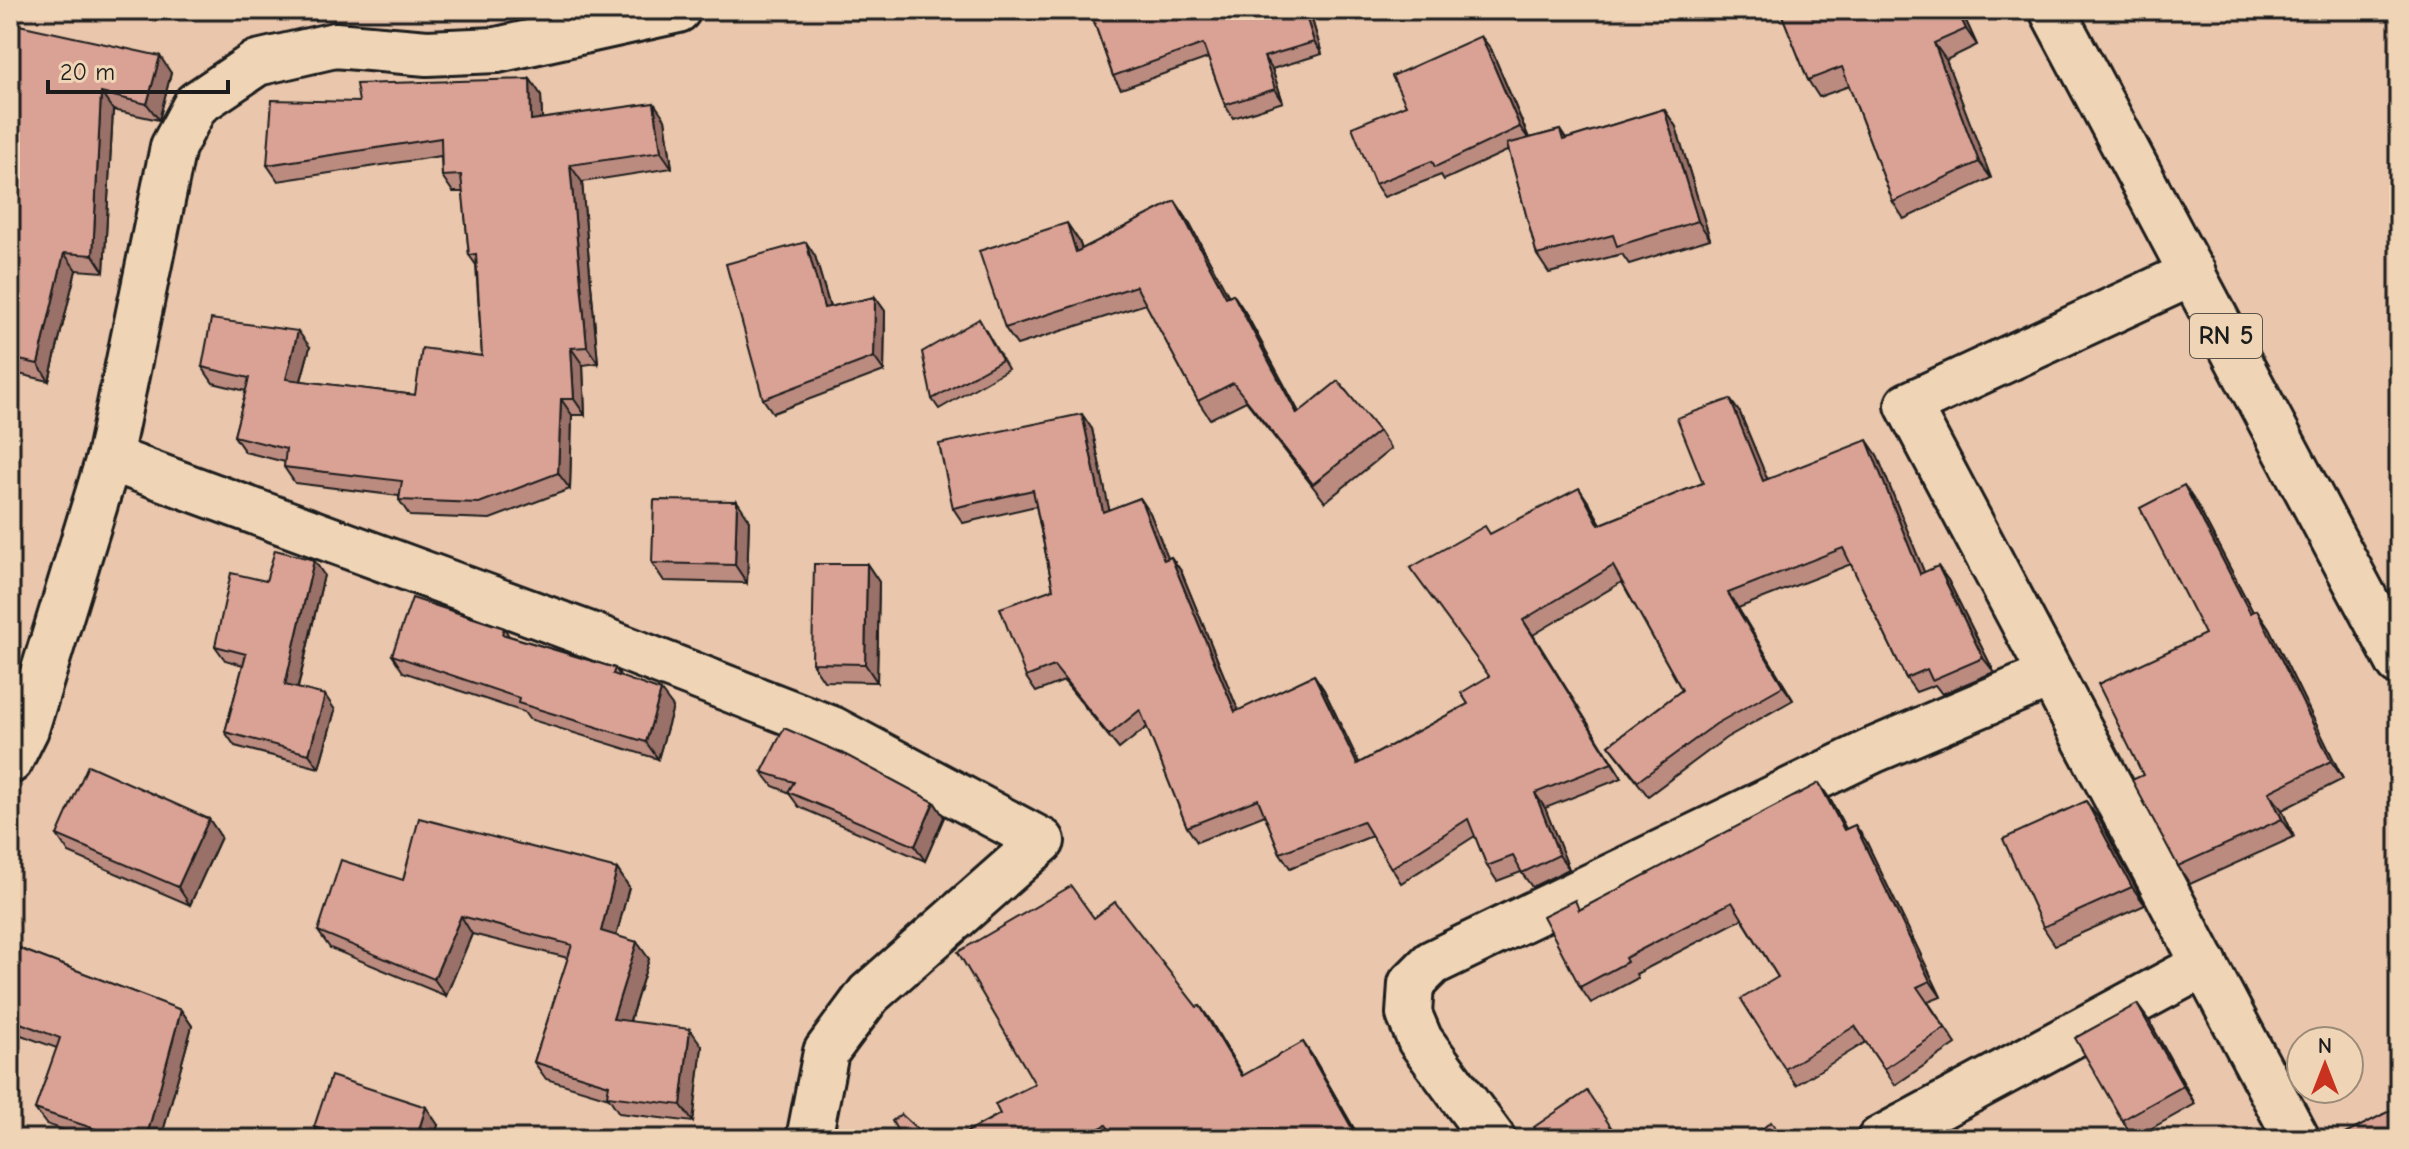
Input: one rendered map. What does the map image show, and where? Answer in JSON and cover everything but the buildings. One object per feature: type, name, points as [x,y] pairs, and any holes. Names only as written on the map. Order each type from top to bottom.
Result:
[{"type":"street","points":[[15,732],[109,458],[173,147],[196,104],[257,63],[335,45],[427,53],[497,50],[678,10]]},
{"type":"street","name":"RN 5","points":[[2052,10],[2399,663]]},
{"type":"street","points":[[2193,273],[1908,405],[2297,1139]]},
{"type":"street","points":[[109,458],[593,636],[832,729],[1042,841],[869,994],[826,1052],[809,1139]]},
{"type":"street","points":[[1493,1139],[1420,1040],[1409,1014],[1411,984],[1432,963],[1820,776],[2051,675]]},
{"type":"street","points":[[1880,1139],[2205,964]]}]
